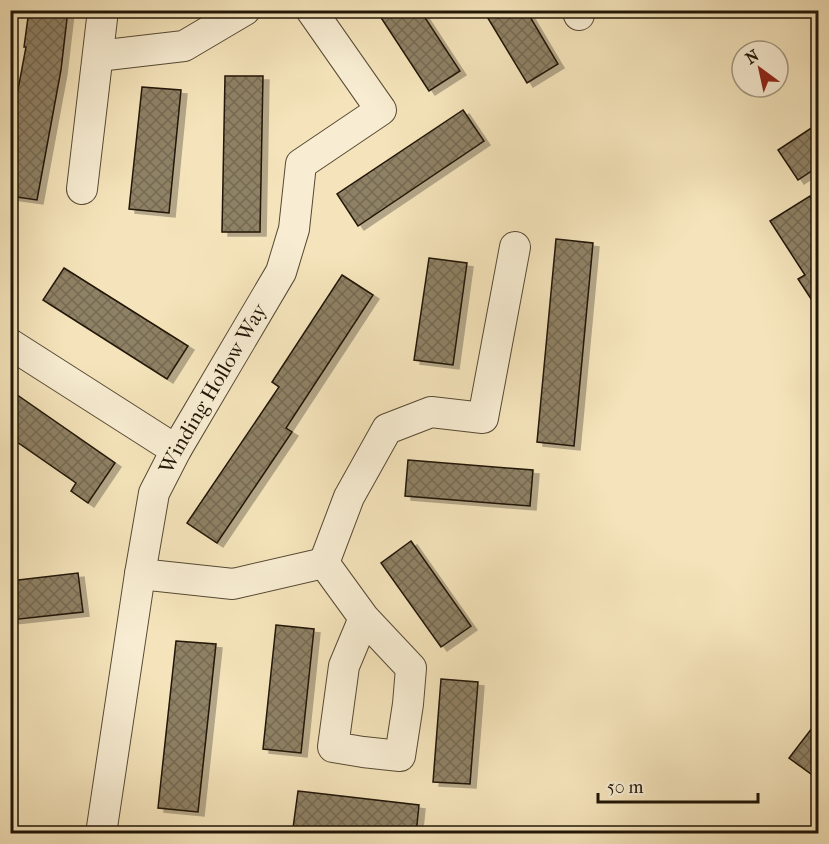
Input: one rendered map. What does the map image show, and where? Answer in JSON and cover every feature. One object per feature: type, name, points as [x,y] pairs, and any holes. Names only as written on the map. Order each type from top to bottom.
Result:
[{"type":"street","points":[[82,189],[103,10]]},
{"type":"street","points":[[98,56],[184,46],[245,10]]},
{"type":"street","name":"Winding Hollow Way","points":[[101,834],[154,493],[176,450],[281,272],[294,229],[301,165],[381,110],[311,10]]},
{"type":"street","points":[[324,562],[349,497],[387,429],[431,412],[483,418],[515,247]]},
{"type":"street","points":[[10,344],[176,450]]},
{"type":"street","points":[[140,574],[233,584],[324,562]]},
{"type":"street","points":[[324,562],[364,618]]},
{"type":"building","points":[[29,10],[68,10],[61,70],[37,200],[10,196],[10,132],[26,47],[24,47]]},
{"type":"building","points":[[376,10],[420,10],[460,71],[429,91]]},
{"type":"building","points":[[483,10],[526,10],[558,64],[527,83]]},
{"type":"building","points":[[225,76],[263,76],[260,232],[222,232]]},
{"type":"building","points":[[142,87],[181,90],[169,213],[129,209]]},
{"type":"building","points":[[463,110],[484,141],[358,226],[337,194]]},
{"type":"building","points":[[819,123],[819,166],[798,180],[778,150]]},
{"type":"building","points":[[810,196],[819,209],[819,311],[798,279],[805,275],[770,221]]},
{"type":"building","points":[[556,239],[593,243],[574,446],[537,442]]},
{"type":"building","points":[[429,258],[467,263],[453,365],[414,360]]},
{"type":"building","points":[[64,268],[188,346],[167,379],[43,300]]},
{"type":"building","points":[[342,275],[373,295],[286,428],[292,432],[217,543],[187,523],[279,387],[272,382]]},
{"type":"building","points":[[10,390],[115,463],[88,503],[71,491],[76,483],[10,437]]},
{"type":"building","points":[[408,460],[533,470],[530,506],[405,496]]},
{"type":"building","points":[[411,541],[471,626],[441,647],[381,563]]},
{"type":"building","points":[[78,573],[83,612],[10,620],[10,581]]},
{"type":"building","points":[[276,625],[314,629],[301,753],[263,749]]},
{"type":"building","points":[[176,641],[216,644],[198,812],[158,808]]},
{"type":"building","points":[[441,679],[478,682],[470,784],[433,782]]},
{"type":"building","points":[[819,719],[819,765],[811,774],[789,758]]},
{"type":"building","points":[[298,791],[419,805],[416,834],[345,834],[293,828]]}]
